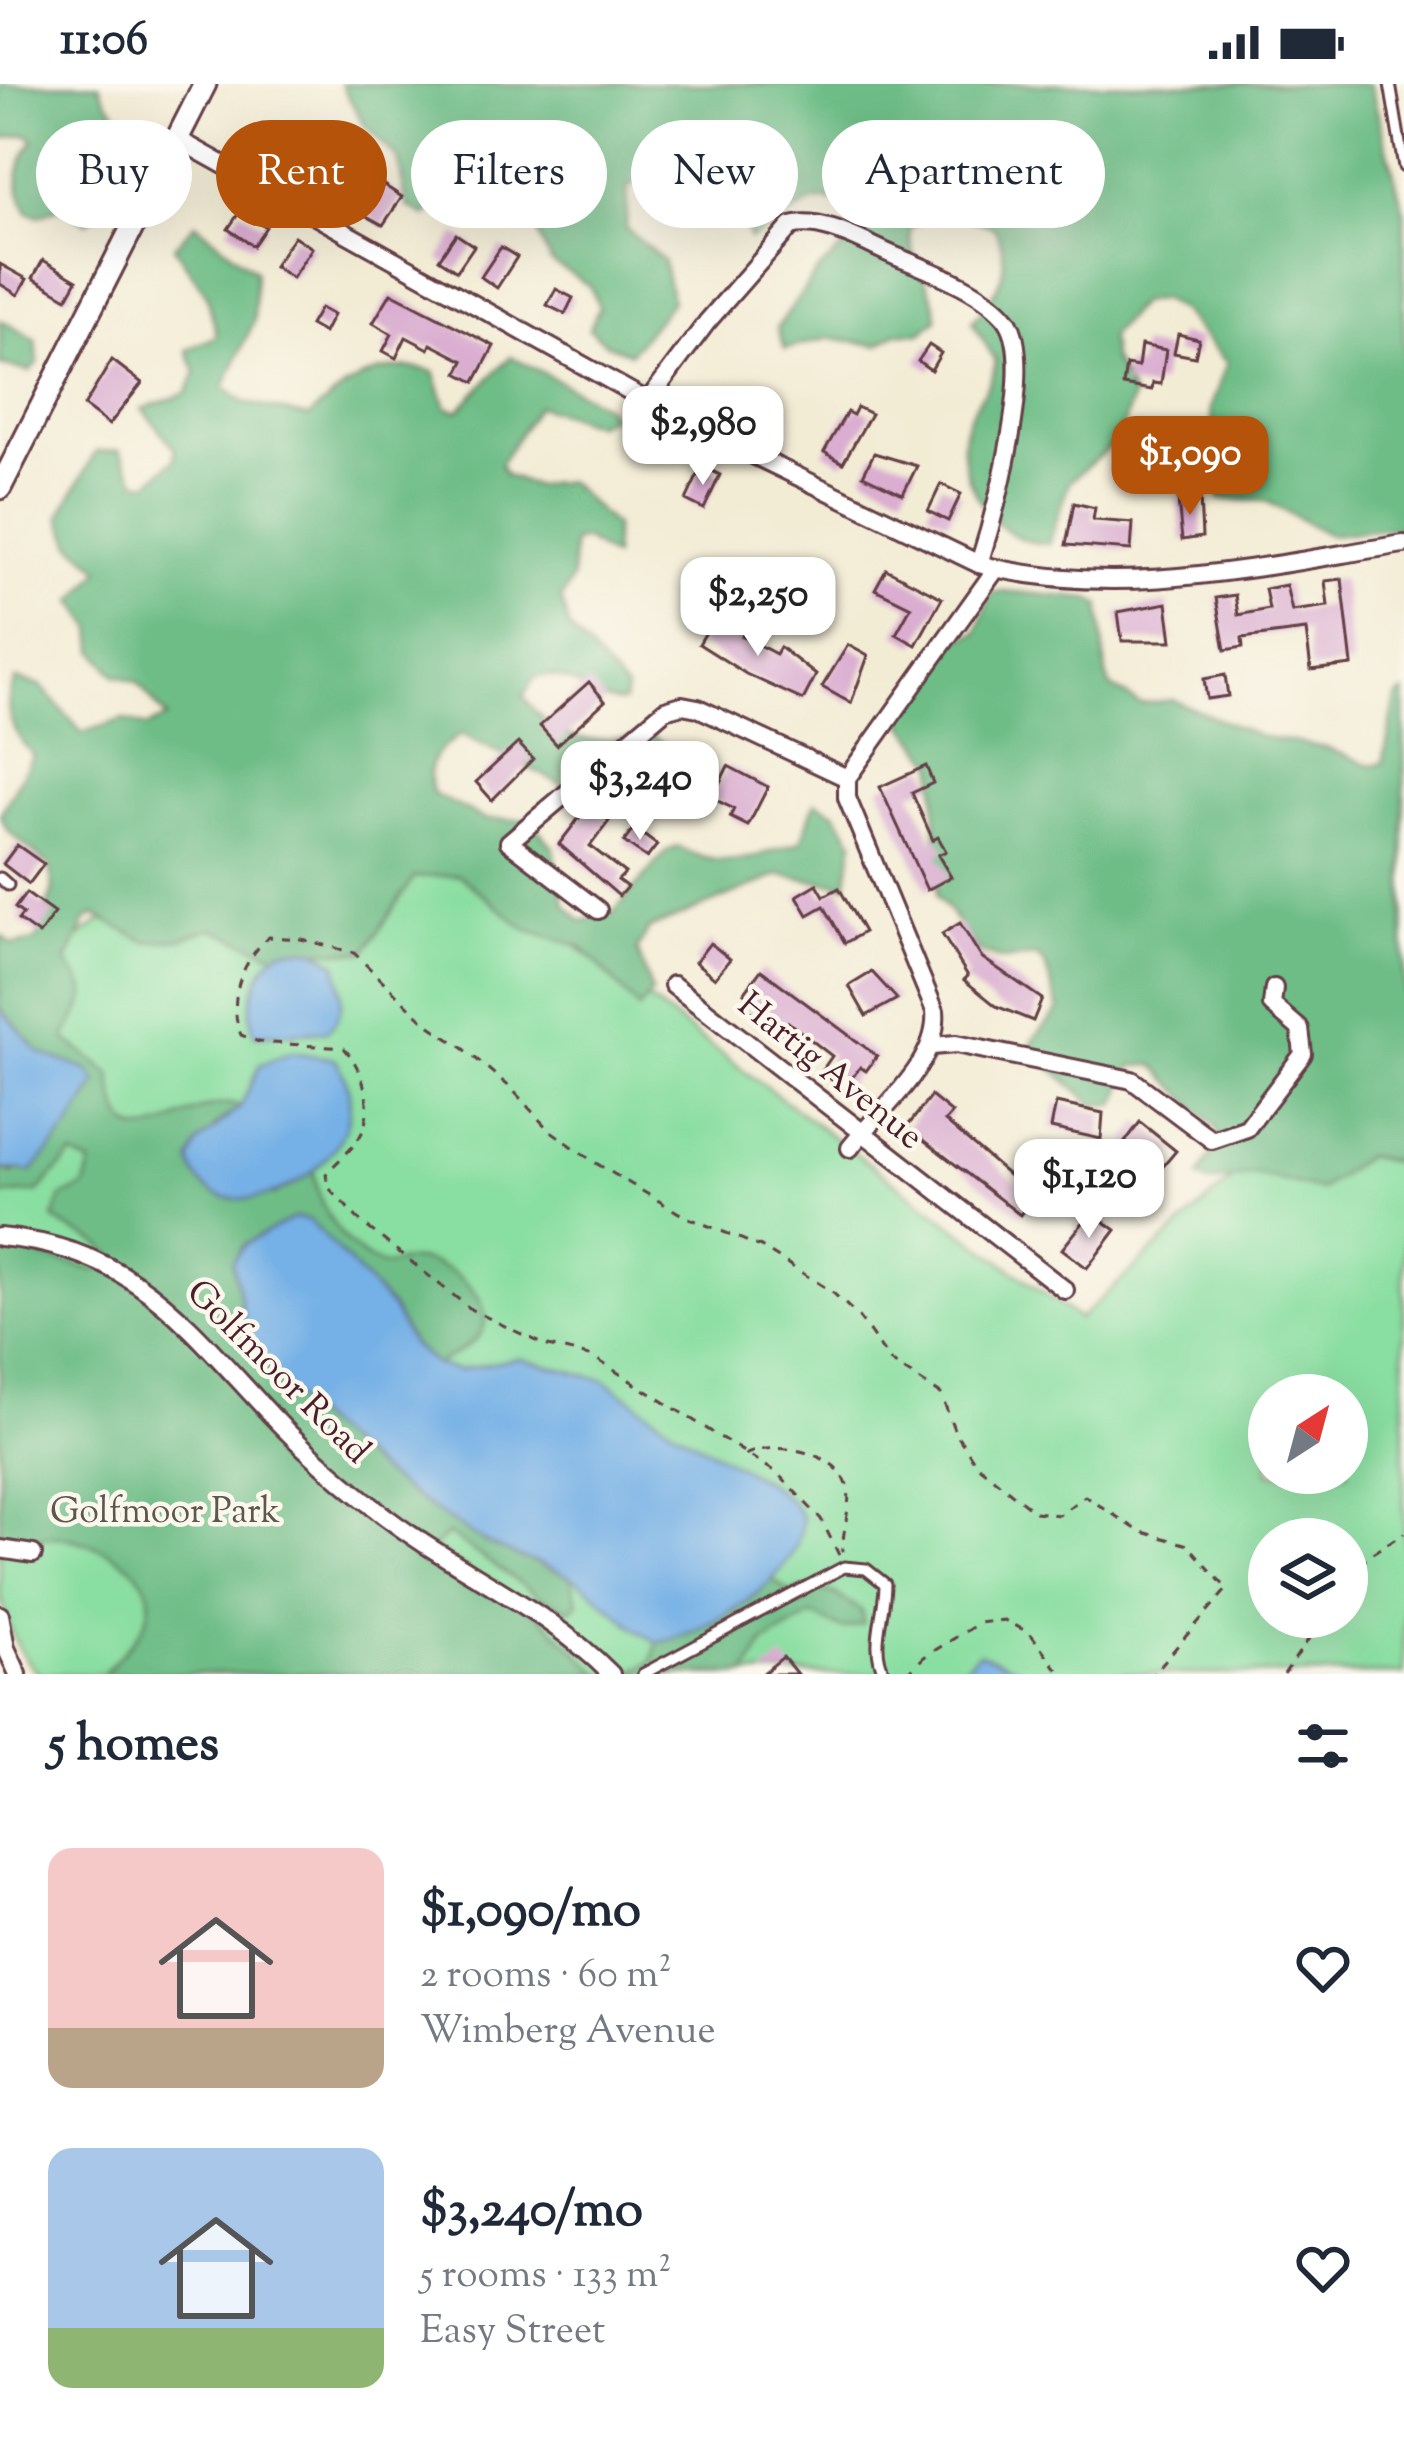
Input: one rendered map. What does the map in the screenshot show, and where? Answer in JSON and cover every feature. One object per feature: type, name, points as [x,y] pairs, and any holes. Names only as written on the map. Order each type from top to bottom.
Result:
[{"type":"street","points":[[188,120],[205,84]]},
{"type":"street","points":[[192,147],[647,402],[988,566],[1069,578],[1144,578],[1404,544]]},
{"type":"street","points":[[647,402],[706,322],[791,226],[813,224],[908,261],[999,313],[1011,329],[1016,395],[988,566],[847,778],[847,798],[935,1011],[932,1046],[850,1148]]},
{"type":"street","points":[[0,488],[134,228]]},
{"type":"street","points":[[598,910],[509,842],[656,716],[675,706],[698,708],[847,778]]},
{"type":"street","name":"Hartig Avenue","points":[[673,985],[1065,1290]]},
{"type":"street","points":[[932,1046],[956,1044],[1132,1080],[1172,1104],[1200,1136],[1225,1139],[1247,1128],[1303,1054],[1300,1029],[1272,1005],[1274,988]]},
{"type":"street","name":"Golfmoor Road","points":[[0,1237],[79,1253],[151,1290],[204,1338],[306,1450],[376,1510],[542,1612],[611,1674]]},
{"type":"street","points":[[0,1549],[33,1554]]},
{"type":"street","points":[[0,1615],[5,1648],[18,1674]]},
{"type":"lane","points":[[1390,84],[1404,166]]},
{"type":"lane","points":[[643,1674],[844,1567],[866,1569],[885,1584],[885,1610],[877,1635],[878,1662],[885,1674]]},
{"type":"path","points":[[844,1567],[802,1493],[593,1357],[544,1345],[472,1310],[342,1204],[326,1174],[359,1138],[368,1111],[362,1084],[344,1048],[259,1042],[241,1035],[236,1022],[239,977],[260,945],[269,938],[302,939],[353,953],[427,1024],[463,1048],[511,1088],[547,1128],[594,1162],[684,1216],[760,1246],[831,1292],[857,1315],[891,1362],[941,1394],[955,1432],[976,1464],[1035,1512],[1059,1515],[1085,1496],[1139,1531],[1188,1545],[1227,1589],[1153,1674]]},
{"type":"path","points":[[746,1455],[771,1448],[793,1450],[838,1471],[848,1488],[841,1537],[844,1567]]},
{"type":"path","points":[[1368,1556],[1404,1533]]},
{"type":"path","points":[[907,1674],[924,1657],[979,1622],[1004,1620],[1030,1633],[1060,1674]]},
{"type":"path","points":[[1284,1674],[1309,1638]]},
{"type":"green space","points":[[0,84],[100,84],[124,120],[36,120],[36,215],[28,212],[19,175],[34,140],[26,134],[0,139]]},
{"type":"green space","points":[[341,84],[1370,84],[1404,212],[1404,527],[1329,535],[1266,501],[1220,499],[1211,407],[1227,363],[1181,311],[1161,299],[1139,303],[1110,336],[1112,359],[1133,397],[1118,440],[1069,482],[1049,543],[1011,533],[980,502],[964,460],[963,439],[996,361],[972,322],[1001,278],[1003,254],[994,228],[1105,228],[1105,120],[822,120],[822,201],[798,211],[798,120],[631,120],[626,229],[663,260],[672,301],[630,353],[607,344],[589,329],[599,308],[590,286],[550,261],[535,228],[607,228],[607,120],[411,120],[411,208],[398,159],[387,148],[387,120],[362,120]]},
{"type":"green space","name":"Golfmoor Park","points":[[195,223],[255,271],[254,321],[224,387],[243,402],[309,417],[366,376],[415,368],[434,372],[446,407],[458,411],[511,356],[605,406],[612,416],[595,424],[537,406],[500,464],[505,475],[534,486],[567,481],[614,526],[613,558],[584,539],[573,542],[572,579],[561,599],[569,628],[626,690],[624,702],[602,699],[550,676],[535,677],[523,696],[564,734],[610,740],[649,734],[666,745],[602,798],[591,799],[461,734],[434,759],[433,794],[485,819],[530,820],[553,847],[565,904],[581,921],[613,913],[667,851],[678,847],[725,861],[801,842],[815,802],[835,812],[854,841],[846,885],[779,875],[649,929],[637,949],[652,993],[639,1009],[582,947],[525,929],[459,875],[414,877],[365,952],[285,949],[274,954],[212,928],[181,939],[147,942],[95,915],[86,920],[66,962],[85,993],[65,1039],[111,1074],[118,1108],[128,1125],[143,1130],[220,1104],[241,1106],[215,1126],[274,1195],[314,1166],[327,1212],[360,1253],[388,1266],[424,1261],[442,1267],[472,1289],[485,1317],[482,1331],[468,1346],[436,1365],[412,1345],[391,1307],[309,1220],[245,1244],[232,1262],[276,1378],[333,1432],[485,1543],[570,1576],[578,1602],[570,1610],[540,1597],[448,1534],[432,1548],[541,1617],[600,1674],[104,1674],[135,1638],[148,1613],[145,1584],[136,1572],[111,1554],[67,1538],[0,1543],[0,1247],[96,1270],[113,1257],[53,1218],[62,1197],[85,1186],[91,1165],[72,1155],[38,1192],[0,1195],[0,1169],[14,1174],[88,1070],[40,1053],[0,1008],[0,935],[13,945],[36,941],[53,889],[50,866],[8,831],[0,815],[33,755],[14,728],[9,700],[16,679],[41,686],[82,733],[123,719],[146,727],[167,718],[137,682],[115,675],[95,651],[93,628],[74,601],[101,569],[72,544],[60,516],[96,452],[119,450],[137,481],[149,483],[175,459],[175,448],[142,409],[187,393],[196,372],[187,350],[217,336],[207,295],[174,247]]},
{"type":"green space","points":[[745,228],[772,228],[766,232],[750,239]]},
{"type":"green space","points":[[865,228],[911,228],[913,253],[937,319],[921,333],[897,333],[878,345],[830,338],[785,349],[777,328],[817,272]]},
{"type":"green space","points":[[0,320],[36,340],[38,363],[30,371],[0,365]]},
{"type":"green space","points":[[991,593],[1090,599],[1100,605],[1110,686],[1140,704],[1173,700],[1258,736],[1326,748],[1372,766],[1383,763],[1396,698],[1404,692],[1404,1163],[1366,1156],[1321,1190],[1254,1174],[1208,1183],[1199,1177],[1219,1139],[1216,1128],[1154,1065],[1132,1066],[1116,1105],[1093,1104],[1032,1051],[1033,1040],[1059,1010],[1045,965],[1036,956],[1002,960],[980,952],[937,896],[935,763],[900,719],[899,708],[954,640],[977,633]]},
{"type":"green space","name":"Golfmoor Park","points":[[433,840],[1079,1319],[1285,1131],[1404,1166],[1404,1674],[39,1674],[18,1647],[0,1594],[0,966],[47,962],[132,897]]},
{"type":"green space","points":[[771,1578],[790,1593],[811,1589],[836,1595],[862,1611],[863,1624],[843,1629],[812,1615],[764,1643],[746,1674],[627,1674],[652,1661],[657,1642],[719,1619]]},
{"type":"water","points":[[285,949],[315,949],[337,964],[341,1008],[327,1031],[255,1035],[251,1012],[255,986],[267,963]]},
{"type":"water","points":[[0,1008],[40,1053],[88,1070],[97,1083],[68,1130],[32,1172],[0,1169]]},
{"type":"water","points":[[291,1052],[335,1059],[349,1096],[344,1130],[325,1160],[297,1183],[264,1196],[232,1199],[206,1187],[190,1160],[199,1142],[241,1106],[260,1065]]},
{"type":"water","points":[[294,1218],[309,1220],[391,1307],[412,1345],[436,1365],[457,1370],[519,1358],[604,1380],[673,1429],[768,1483],[792,1502],[802,1518],[787,1562],[770,1582],[726,1615],[657,1642],[569,1576],[493,1546],[423,1503],[318,1420],[264,1361],[249,1334],[232,1262],[245,1244]]},
{"type":"water","points":[[979,1653],[1018,1669],[1020,1674],[957,1674]]},
{"type":"building","points":[[387,187],[402,197],[387,219]]},
{"type":"building","points":[[229,228],[265,228],[253,246]]},
{"type":"building","points":[[456,234],[474,246],[457,271],[439,259]]},
{"type":"building","points":[[294,236],[312,248],[292,278],[274,266]]},
{"type":"building","points":[[501,247],[517,257],[497,288],[481,277]]},
{"type":"building","points":[[43,260],[77,280],[67,298],[33,278]]},
{"type":"building","points":[[0,264],[27,279],[18,295],[0,284]]},
{"type":"building","points":[[556,289],[573,298],[565,314],[547,305]]},
{"type":"building","points":[[391,293],[494,346],[475,382],[458,373],[464,361],[431,344],[429,349],[406,337],[396,358],[383,351],[392,334],[373,323]]},
{"type":"building","points":[[320,308],[333,315],[324,333],[310,325]]},
{"type":"building","points":[[1178,334],[1199,339],[1195,357],[1174,353]]},
{"type":"building","points":[[929,345],[941,353],[931,370],[918,361]]},
{"type":"building","points":[[1141,345],[1166,350],[1161,384],[1153,383],[1152,390],[1123,385],[1126,365],[1138,367]]},
{"type":"building","points":[[112,360],[142,383],[109,425],[84,406]]},
{"type":"building","points":[[857,407],[871,414],[843,463],[824,452],[847,412],[853,415]]},
{"type":"building","points":[[874,453],[917,466],[903,494],[863,475]]},
{"type":"building","points":[[702,466],[720,475],[704,509],[686,500]]},
{"type":"building","points":[[941,484],[961,494],[948,521],[928,511]]},
{"type":"building","points":[[1200,497],[1202,537],[1182,540],[1178,500]]},
{"type":"building","points":[[1074,503],[1095,508],[1093,520],[1133,523],[1131,550],[1066,545]]},
{"type":"building","points":[[741,563],[759,573],[750,588],[732,578]]},
{"type":"building","points":[[886,569],[942,598],[916,645],[896,634],[911,607],[875,589]]},
{"type":"building","points":[[1342,579],[1352,665],[1311,670],[1306,630],[1242,638],[1243,647],[1225,650],[1216,598],[1235,595],[1238,615],[1269,609],[1265,589],[1286,585],[1292,611],[1328,606],[1325,581]]},
{"type":"building","points":[[1167,603],[1172,641],[1122,641],[1118,612]]},
{"type":"building","points":[[733,614],[749,624],[742,636],[776,654],[780,647],[816,675],[803,700],[746,674],[699,644],[712,622],[724,629]]},
{"type":"building","points":[[848,645],[868,656],[851,703],[822,687]]},
{"type":"building","points":[[1225,675],[1228,696],[1207,699],[1204,679]]},
{"type":"building","points":[[589,682],[605,701],[557,745],[540,726]]},
{"type":"building","points":[[518,743],[533,759],[492,800],[476,782]]},
{"type":"building","points":[[728,766],[768,787],[748,826],[730,817],[734,809],[712,798]]},
{"type":"building","points":[[926,766],[933,783],[912,793],[933,840],[938,837],[946,851],[938,855],[951,877],[927,890],[880,787]]},
{"type":"building","points":[[589,805],[609,821],[590,846],[625,873],[618,880],[627,887],[619,896],[559,844]]},
{"type":"building","points":[[634,828],[657,845],[647,858],[624,842]]},
{"type":"building","points":[[17,845],[44,864],[29,884],[3,864]]},
{"type":"building","points":[[817,884],[824,896],[839,888],[864,932],[845,943],[824,906],[808,915],[797,896]]},
{"type":"building","points":[[26,893],[54,913],[39,935],[18,920],[23,914],[15,908]]},
{"type":"building","points":[[960,923],[981,957],[1042,999],[1033,1021],[996,1006],[964,980],[968,976],[942,934]]},
{"type":"building","points":[[710,943],[730,959],[715,978],[695,962]]},
{"type":"building","points":[[761,970],[877,1056],[866,1071],[860,1067],[844,1089],[821,1072],[832,1056],[788,1022],[780,1033],[746,1008],[753,1000],[744,993]]},
{"type":"building","points":[[872,972],[897,999],[866,1016],[849,986]]},
{"type":"building","points":[[931,1096],[952,1113],[945,1121],[1034,1197],[1020,1215],[907,1127]]},
{"type":"building","points":[[1056,1103],[1103,1113],[1101,1139],[1051,1128]]},
{"type":"building","points":[[1140,1122],[1176,1151],[1160,1170],[1125,1142]]},
{"type":"building","points":[[1095,1215],[1116,1230],[1087,1268],[1062,1249],[1085,1220],[1089,1223]]},
{"type":"building","points":[[783,1657],[797,1674],[762,1674]]}]
